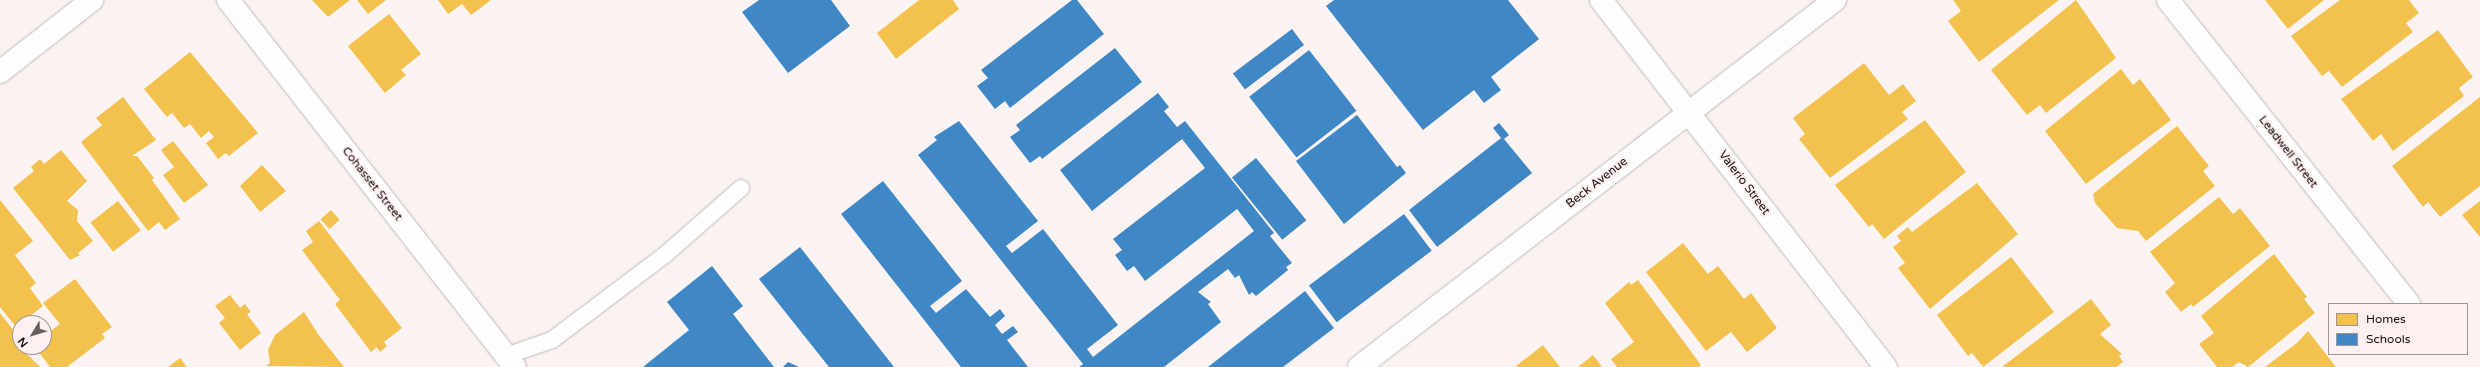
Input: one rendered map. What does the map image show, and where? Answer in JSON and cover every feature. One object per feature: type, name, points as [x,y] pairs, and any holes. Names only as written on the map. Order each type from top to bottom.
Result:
[{"type":"street","points":[[0,72],[92,0]]},
{"type":"street","name":"Cohasset Street","points":[[228,0],[505,363]]},
{"type":"street","name":"Valerio Street","points":[[1602,0],[1886,367]]},
{"type":"street","name":"Beck Avenue","points":[[1359,367],[1689,111],[1835,0]]},
{"type":"street","name":"Leadwell Street","points":[[2168,0],[2408,303]]},
{"type":"lane","points":[[505,363],[552,340],[666,254],[741,188]]},
{"type":"building: Homes","points":[[312,0],[350,0],[328,17]]},
{"type":"building: Homes","points":[[357,0],[386,0],[368,14]]},
{"type":"building: Homes","points":[[438,0],[491,0],[471,15],[462,4],[448,14]]},
{"type":"building: Homes","points":[[919,0],[953,0],[959,9],[896,59],[877,33]]},
{"type":"building: Homes","points":[[1953,0],[2059,0],[1979,62],[1948,21],[1961,11]]},
{"type":"building: Homes","points":[[2076,0],[2116,58],[2046,113],[2040,105],[2027,115],[1991,70]]},
{"type":"building: Homes","points":[[2265,0],[2324,0],[2288,29]]},
{"type":"building: Homes","points":[[2340,0],[2409,0],[2419,13],[2406,23],[2413,32],[2342,87],[2329,71],[2322,76],[2291,36]]},
{"type":"building: Homes","points":[[389,14],[421,54],[401,70],[406,75],[385,93],[348,46]]},
{"type":"building: Homes","points":[[2438,30],[2473,77],[2459,88],[2464,96],[2393,151],[2381,134],[2373,141],[2341,99]]},
{"type":"building: Homes","points":[[190,52],[258,133],[229,156],[226,153],[218,159],[206,143],[214,137],[209,131],[201,138],[190,124],[184,128],[172,113],[167,117],[144,89]]},
{"type":"building: Homes","points":[[1864,63],[1889,95],[1903,84],[1916,101],[1902,112],[1908,119],[1830,178],[1799,139],[1805,134],[1793,118]]},
{"type":"building: Homes","points":[[2121,69],[2133,85],[2140,79],[2171,120],[2086,184],[2045,131]]},
{"type":"building: Homes","points":[[123,97],[156,140],[132,156],[137,156],[154,178],[152,180],[180,219],[165,230],[159,222],[148,231],[81,142],[102,125],[96,118]]},
{"type":"building: Homes","points":[[2480,97],[2480,186],[2440,217],[2428,202],[2423,207],[2392,166]]},
{"type":"building: Homes","points":[[1925,120],[1966,172],[1884,239],[1872,224],[1869,227],[1835,185]]},
{"type":"building: Homes","points":[[2177,126],[2209,166],[2203,171],[2215,186],[2146,241],[2138,231],[2117,228],[2095,203],[2093,194]]},
{"type":"building: Homes","points":[[173,141],[208,185],[184,203],[163,175],[174,167],[161,150]]},
{"type":"building: Homes","points":[[61,150],[87,181],[67,201],[78,210],[77,221],[93,241],[78,253],[80,255],[70,260],[13,188],[34,171],[31,167],[40,159],[44,164]]},
{"type":"building: Homes","points":[[262,165],[286,191],[260,212],[240,186]]},
{"type":"building: Homes","points":[[1977,183],[2018,234],[1930,309],[1898,268],[1905,263],[1893,247],[1901,241],[1897,236],[1908,227],[1912,232]]},
{"type":"building: Homes","points":[[2219,197],[2233,214],[2240,208],[2270,246],[2193,307],[2191,304],[2181,312],[2165,292],[2175,283],[2150,252]]},
{"type":"building: Homes","points":[[0,200],[33,241],[15,255],[36,283],[30,288],[43,306],[31,315],[12,315],[12,322],[0,307]]},
{"type":"building: Homes","points":[[118,201],[141,230],[113,252],[90,223]]},
{"type":"building: Homes","points":[[2480,201],[2480,237],[2462,215]]},
{"type":"building: Homes","points":[[331,210],[340,220],[329,229],[321,219]]},
{"type":"building: Homes","points":[[319,221],[402,328],[384,342],[387,346],[380,352],[377,347],[371,352],[335,304],[340,300],[302,250],[313,242],[306,231]]},
{"type":"building: Homes","points":[[1683,243],[1708,274],[1718,266],[1744,299],[1751,293],[1777,328],[1747,352],[1731,332],[1706,351],[1646,272]]},
{"type":"building: Homes","points":[[2274,254],[2307,297],[2304,299],[2315,313],[2248,367],[2239,362],[2232,367],[2217,367],[2199,344],[2214,333],[2201,316]]},
{"type":"building: Homes","points":[[2011,257],[2054,312],[1983,367],[1972,353],[1968,356],[1937,315]]},
{"type":"building: Homes","points":[[75,279],[112,327],[102,334],[105,338],[67,367],[50,367],[41,355],[52,355],[52,330],[60,324],[43,303]]},
{"type":"building: Homes","points":[[1638,280],[1701,365],[1699,367],[1617,367],[1611,359],[1634,342],[1605,303],[1629,282],[1631,285]]},
{"type":"building: Homes","points":[[230,295],[240,308],[245,304],[251,312],[247,314],[261,333],[240,350],[219,323],[225,318],[215,306]]},
{"type":"building: Homes","points":[[2091,299],[2111,325],[2100,334],[2122,354],[2119,356],[2123,362],[2116,367],[2002,367]]},
{"type":"building: Homes","points":[[304,312],[318,334],[344,367],[266,366],[270,363],[268,350],[275,335]]},
{"type":"building: Homes","points":[[0,313],[12,328],[12,355],[28,355],[40,367],[0,367]]},
{"type":"building: Homes","points":[[2308,331],[2336,367],[2265,367],[2297,343]]},
{"type":"building: Homes","points":[[1543,345],[1560,367],[1515,367]]},
{"type":"building: Homes","points":[[1593,355],[1602,367],[1578,367]]},
{"type":"building: Homes","points":[[180,358],[187,367],[168,367]]},
{"type":"building: Schools","points":[[759,0],[831,0],[850,26],[788,73],[742,12]]},
{"type":"building: Schools","points":[[1072,0],[1077,0],[1104,34],[1010,108],[1005,101],[995,109],[977,86],[988,78],[981,70]]},
{"type":"building: Schools","points":[[1334,0],[1508,0],[1539,39],[1491,77],[1501,90],[1484,103],[1474,90],[1423,130],[1326,6]]},
{"type":"building: Schools","points":[[1292,29],[1304,45],[1245,90],[1233,74]]},
{"type":"building: Schools","points":[[1115,48],[1142,82],[1042,159],[1040,156],[1030,163],[1010,137],[1020,130],[1016,125]]},
{"type":"building: Schools","points":[[1309,50],[1356,111],[1297,157],[1249,97]]},
{"type":"building: Schools","points":[[1158,93],[1169,107],[1164,111],[1177,127],[1185,121],[1274,233],[1270,236],[1292,263],[1286,267],[1288,270],[1256,296],[1252,292],[1249,295],[1239,275],[1235,278],[1228,269],[1198,292],[1211,302],[1208,304],[1221,322],[1164,367],[1079,367],[1083,364],[918,155],[937,140],[934,137],[959,121],[1038,221],[1006,246],[1012,253],[1043,229],[1118,325],[1087,349],[1093,357],[1254,231],[1237,209],[1145,281],[1134,266],[1127,271],[1115,255],[1122,250],[1113,239],[1205,168],[1182,139],[1092,211],[1060,170]]},
{"type":"building: Schools","points":[[1357,115],[1397,167],[1400,165],[1406,173],[1344,224],[1296,161]]},
{"type":"building: Schools","points":[[1499,123],[1509,135],[1504,139],[1532,173],[1437,247],[1409,210],[1501,138],[1493,128]]},
{"type":"building: Schools","points":[[1256,158],[1306,220],[1282,240],[1232,178]]},
{"type":"building: Schools","points":[[883,181],[962,281],[930,306],[936,313],[966,289],[990,317],[1000,309],[1005,316],[995,325],[1002,334],[1013,326],[1018,332],[1007,340],[1028,367],[961,367],[841,214]]},
{"type":"building: Schools","points":[[1404,214],[1432,251],[1337,322],[1309,286]]},
{"type":"building: Schools","points":[[800,247],[894,367],[829,367],[759,279]]},
{"type":"building: Schools","points":[[712,266],[743,306],[733,314],[774,367],[643,367],[689,330],[667,302]]},
{"type":"building: Schools","points":[[1305,291],[1334,328],[1283,367],[1208,367]]},
{"type":"building: Schools","points":[[788,362],[799,367],[783,367]]}]
